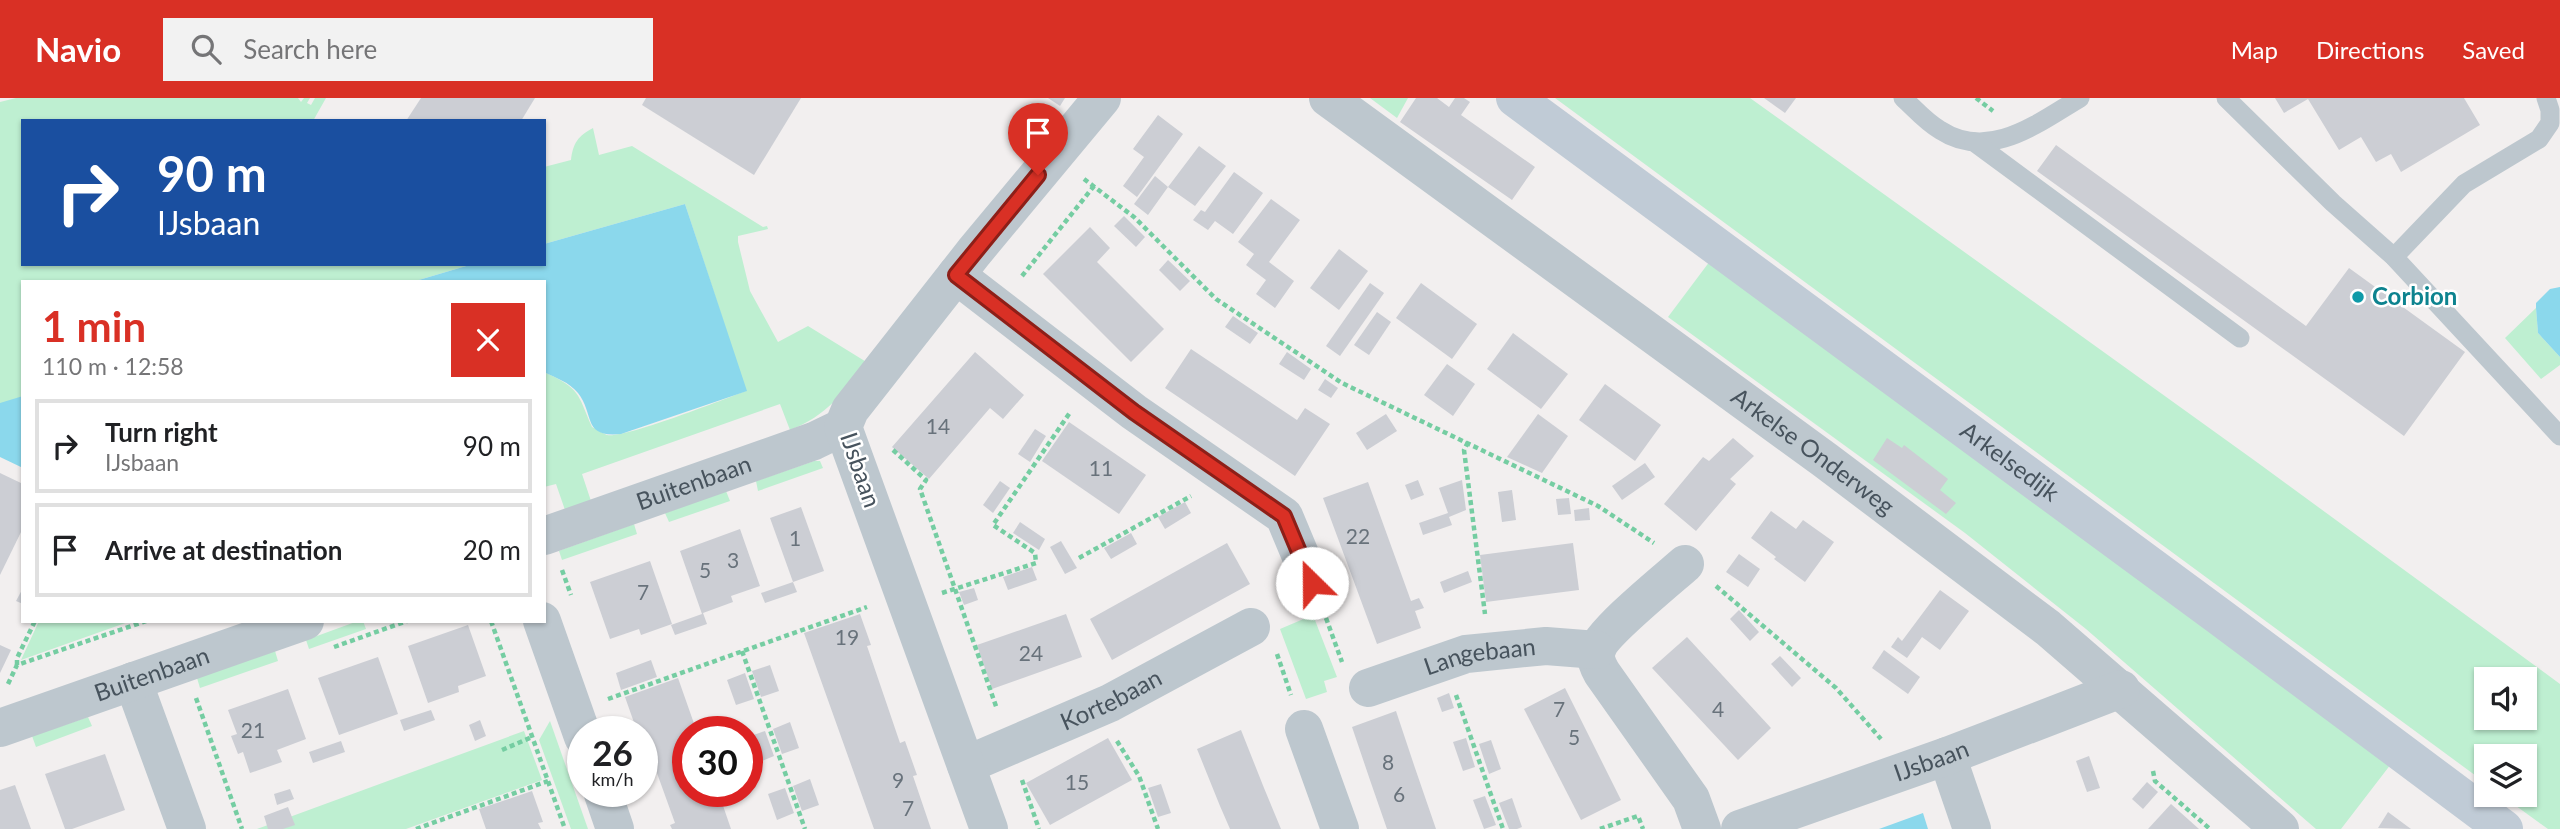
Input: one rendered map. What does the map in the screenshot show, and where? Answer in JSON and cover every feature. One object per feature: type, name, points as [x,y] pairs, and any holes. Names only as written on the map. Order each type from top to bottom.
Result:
[{"type":"main road","name":"Arkelsedijk","points":[[1515,98],[2504,829]]},
{"type":"street","name":"IJsbaan","points":[[989,829],[966,765],[892,604],[846,418],[956,275],[1102,98]]},
{"type":"street","name":"Arkelse Onderweg","points":[[1328,98],[1825,460],[2048,628],[2280,829]]},
{"type":"street","points":[[956,275],[1092,380],[1284,516],[1312,583]]},
{"type":"street","name":"Buitenbaan","points":[[546,535],[814,441],[846,418]]},
{"type":"street","points":[[1685,564],[1609,633],[1597,650],[1597,662],[1602,673],[1691,799],[1702,829]]},
{"type":"street","name":"Buitenbaan","points":[[0,728],[299,623]]},
{"type":"street","points":[[543,623],[576,716]]},
{"type":"street","name":"Kortebaan","points":[[966,765],[1262,635]]},
{"type":"street","name":"Langebaan","points":[[1356,679],[1489,650],[1563,646],[1597,650]]},
{"type":"street","points":[[133,681],[187,829]]},
{"type":"street","name":"IJsbaan","points":[[1740,829],[1947,756],[2121,689]]},
{"type":"street","points":[[1304,729],[1340,829]]},
{"type":"street","points":[[1947,756],[1972,829]]},
{"type":"street","points":[[607,807],[615,829]]},
{"type":"lane","points":[[1903,98],[1938,130],[1956,139],[1974,142],[1999,141],[2022,132],[2080,98]]},
{"type":"lane","points":[[2227,98],[2333,203],[2394,257],[2560,436]]},
{"type":"lane","points":[[2394,257],[2464,184],[2539,139],[2550,123],[2546,98]]},
{"type":"lane","points":[[1974,142],[2239,338]]},
{"type":"path","points":[[1083,178],[1134,217],[1216,299],[1342,383],[1598,506],[1685,564],[1720,590],[1836,688],[1884,742]]},
{"type":"path","points":[[997,307],[1094,186]]},
{"type":"path","points":[[607,699],[742,651],[1035,563],[1035,553],[993,525],[1092,380]]},
{"type":"path","points":[[846,418],[926,480],[920,489],[1039,829]]},
{"type":"path","points":[[1468,442],[1464,450],[1489,650]]},
{"type":"path","points":[[1079,558],[1227,477]]},
{"type":"path","points":[[1312,583],[1356,679]]},
{"type":"path","points":[[6,689],[17,665],[17,657],[34,623]]},
{"type":"path","points":[[17,665],[140,623]]},
{"type":"path","points":[[492,623],[565,829]]},
{"type":"path","points":[[1262,635],[1304,729]]},
{"type":"path","points":[[742,651],[805,829]]},
{"type":"path","points":[[1444,661],[1503,829]]},
{"type":"path","points":[[196,696],[242,829]]},
{"type":"path","points":[[1097,709],[1139,776],[1158,829]]},
{"type":"path","points":[[502,750],[532,737]]},
{"type":"path","points":[[416,829],[548,781]]},
{"type":"path","points":[[1600,829],[1638,816],[1643,829]]},
{"type":"green space","points":[[16,98],[298,98],[301,102],[304,98],[310,98],[307,103],[311,105],[315,98],[326,98],[314,119],[21,119],[21,266],[466,266],[419,280],[21,280],[21,398],[0,404],[0,102]]},
{"type":"green space","points":[[1370,98],[1408,98],[1397,118]]},
{"type":"green space","points":[[1555,98],[1750,98],[2537,667],[2474,667],[2474,730],[2537,730],[2537,667],[2560,684],[2560,829],[2548,829],[2518,807],[2537,807],[2537,744],[2474,744],[2474,774]]},
{"type":"green space","points":[[593,128],[599,155],[632,146],[763,227],[767,226],[768,229],[738,236],[738,242],[750,291],[778,342],[808,326],[868,363],[834,402],[803,424],[790,430],[780,404],[582,474],[591,501],[565,510],[556,484],[546,486],[546,373],[565,383],[576,393],[592,427],[607,435],[617,435],[653,425],[746,391],[685,204],[546,243],[546,166],[571,160],[577,141]]},
{"type":"green space","points":[[1710,261],[2391,764],[2341,829],[2316,829],[2086,629],[1965,533],[1668,317]]},
{"type":"green space","points":[[2536,308],[2538,333],[2560,357],[2560,365],[2541,379],[2505,338]]},
{"type":"green space","points":[[820,461],[823,468],[758,491],[756,481]]},
{"type":"green space","points":[[726,491],[730,501],[669,522],[665,513]]},
{"type":"green space","points":[[634,524],[637,534],[562,560],[561,550]]},
{"type":"green space","points":[[1313,615],[1337,677],[1324,681],[1327,692],[1306,699],[1280,629]]},
{"type":"green space","points":[[38,623],[125,623],[21,660]]},
{"type":"green space","points":[[353,623],[364,623],[366,629],[309,649],[306,640]]},
{"type":"green space","points":[[275,651],[278,661],[200,688],[197,678]]},
{"type":"green space","points":[[88,717],[92,726],[36,747],[32,736]]},
{"type":"green space","points":[[550,721],[567,769],[567,807],[580,807],[588,829],[571,829],[539,740]]},
{"type":"green space","points":[[524,731],[542,780],[406,829],[257,829]]},
{"type":"water","points":[[685,204],[747,391],[621,434],[600,432],[591,423],[578,393],[566,383],[546,373],[546,280],[419,280],[466,266],[546,266],[546,243]]},
{"type":"water","points":[[2560,287],[2560,357],[2538,333],[2536,303],[2550,289]]},
{"type":"water","points":[[21,397],[21,467],[0,457],[0,403]]},
{"type":"water","points":[[1923,813],[1928,829],[1879,829]]},
{"type":"building","points":[[421,98],[535,98],[522,119],[407,119]]},
{"type":"building","points":[[646,98],[801,98],[754,175],[642,105]]},
{"type":"building","points":[[1048,98],[1065,98],[1060,106]]},
{"type":"building","points":[[1416,98],[1437,98],[1449,107],[1455,98],[1464,98],[1470,102],[1461,115],[1535,167],[1512,200],[1400,122]]},
{"type":"building","points":[[1764,98],[1796,98],[1785,113]]},
{"type":"building","points":[[2275,98],[2464,98],[2480,125],[2401,172],[2391,154],[2376,162],[2361,137],[2339,150],[2308,99],[2284,113]]},
{"type":"building","points":[[1158,115],[1183,134],[1137,197],[1123,186],[1144,157],[1133,149]]},
{"type":"building","name":"Corbion","points":[[2056,145],[2306,326],[2349,268],[2465,352],[2404,436],[2037,171]]},
{"type":"building","points":[[1199,146],[1226,166],[1195,206],[1168,187]]},
{"type":"building","points":[[1234,172],[1263,193],[1233,234],[1215,221],[1208,230],[1193,220],[1201,210],[1205,212]]},
{"type":"building","points":[[1155,176],[1168,187],[1148,215],[1134,204]]},
{"type":"building","points":[[1271,199],[1300,220],[1269,262],[1294,281],[1275,308],[1256,294],[1266,280],[1246,265],[1254,254],[1238,242]]},
{"type":"building","points":[[1124,216],[1145,237],[1136,247],[1114,226]]},
{"type":"building","points":[[1090,227],[1110,248],[1097,262],[1164,329],[1131,362],[1043,274]]},
{"type":"building","points":[[1339,249],[1368,271],[1339,310],[1310,288]]},
{"type":"building","points":[[1168,260],[1190,281],[1180,291],[1159,270]]},
{"type":"building","points":[[1370,283],[1384,293],[1340,356],[1326,346]]},
{"type":"building","points":[[1421,283],[1477,324],[1452,359],[1396,318]]},
{"type":"building","points":[[1377,312],[1391,322],[1369,355],[1354,345]]},
{"type":"building","points":[[1233,316],[1258,333],[1250,344],[1225,327]]},
{"type":"building","points":[[1513,333],[1568,374],[1541,409],[1487,369]]},
{"type":"building","points":[[1191,349],[1297,420],[1305,408],[1330,424],[1295,476],[1165,388]]},
{"type":"building","points":[[975,352],[1024,395],[1003,419],[990,408],[929,479],[892,447]]},
{"type":"building","points":[[1287,352],[1311,369],[1304,380],[1279,364]]},
{"type":"building","points":[[1447,364],[1475,384],[1453,416],[1424,395]]},
{"type":"building","points":[[1325,379],[1338,388],[1331,398],[1318,390]]},
{"type":"building","points":[[1605,384],[1661,425],[1635,461],[1579,420]]},
{"type":"building","points":[[1386,414],[1397,431],[1367,450],[1356,433]]},
{"type":"building","points":[[1538,414],[1568,436],[1542,473],[1507,457]]},
{"type":"building","points":[[1069,422],[1146,475],[1119,514],[1042,461]]},
{"type":"building","points":[[1035,429],[1046,436],[1030,462],[1018,454]]},
{"type":"building","points":[[1733,438],[1754,456],[1730,479],[1736,484],[1696,531],[1664,504],[1703,457],[1709,461]]},
{"type":"building","points":[[1887,438],[1902,448],[1904,445],[1948,479],[1940,490],[1956,503],[1946,514],[1873,460]]},
{"type":"building","points":[[1645,463],[1655,477],[1622,500],[1612,486]]},
{"type":"building","points":[[0,473],[21,483],[21,532],[0,575]]},
{"type":"building","points":[[1418,480],[1424,495],[1411,500],[1405,485]]},
{"type":"building","points":[[1462,480],[1466,510],[1449,517],[1452,525],[1423,535],[1419,523],[1448,513],[1439,488]]},
{"type":"building","points":[[1000,481],[1010,488],[993,513],[983,505]]},
{"type":"building","points":[[1368,482],[1411,601],[1419,598],[1424,608],[1415,611],[1421,628],[1377,644],[1323,498]]},
{"type":"building","points":[[1512,490],[1516,520],[1502,522],[1498,492]]},
{"type":"building","points":[[1569,498],[1571,514],[1558,515],[1556,499]]},
{"type":"building","points":[[1185,502],[1191,513],[1165,529],[1158,517]]},
{"type":"building","points":[[801,507],[824,571],[793,582],[770,518]]},
{"type":"building","points":[[1589,508],[1590,520],[1575,521],[1574,510]]},
{"type":"building","points":[[1771,511],[1796,529],[1803,520],[1834,542],[1805,582],[1751,538]]},
{"type":"building","points":[[1020,522],[1045,539],[1039,550],[1013,533]]},
{"type":"building","points":[[740,529],[760,586],[731,596],[733,602],[703,613],[707,624],[675,635],[671,625],[702,614],[680,551]]},
{"type":"building","points":[[1131,533],[1137,544],[1111,559],[1104,548]]},
{"type":"building","points":[[1061,541],[1077,568],[1065,574],[1050,547]]},
{"type":"building","points":[[1227,543],[1250,584],[1112,660],[1090,619]]},
{"type":"building","points":[[1573,543],[1579,590],[1486,602],[1480,555]]},
{"type":"building","points":[[1739,554],[1760,569],[1748,587],[1726,572]]},
{"type":"building","points":[[650,561],[672,624],[641,635],[639,629],[610,639],[590,582]]},
{"type":"building","points":[[1032,567],[1037,580],[1008,590],[1003,577]]},
{"type":"building","points":[[1468,571],[1472,582],[1444,593],[1440,582]]},
{"type":"building","points":[[793,582],[797,592],[765,603],[761,593]]},
{"type":"building","points":[[974,588],[978,600],[964,605],[959,592]]},
{"type":"building","points":[[1940,590],[1969,611],[1940,650],[1922,637],[1907,658],[1891,647],[1898,637],[1902,641]]},
{"type":"building","points":[[1739,610],[1759,632],[1750,641],[1730,619]]},
{"type":"building","points":[[860,614],[871,645],[867,646],[900,743],[905,741],[917,775],[913,776],[931,829],[874,829],[804,633]]},
{"type":"building","points":[[1066,614],[1082,657],[992,689],[977,645]]},
{"type":"building","points":[[468,625],[486,676],[458,686],[459,692],[428,703],[408,646]]},
{"type":"building","points":[[1687,637],[1771,728],[1738,760],[1652,668]]},
{"type":"building","points":[[0,645],[11,650],[0,673]]},
{"type":"building","points":[[1884,650],[1920,677],[1908,694],[1872,668]]},
{"type":"building","points":[[1780,656],[1801,678],[1792,687],[1771,664]]},
{"type":"building","points":[[378,657],[398,714],[339,735],[318,678]]},
{"type":"building","points":[[651,660],[657,677],[621,690],[616,673]]},
{"type":"building","points":[[770,665],[779,691],[761,697],[752,671]]},
{"type":"building","points":[[745,673],[754,699],[736,705],[727,680]]},
{"type":"building","points":[[678,678],[691,716],[672,716],[672,807],[723,807],[731,829],[672,829],[670,825],[675,823],[658,776],[658,716],[632,716],[625,697]]},
{"type":"building","points":[[1565,688],[1621,800],[1581,820],[1524,709]]},
{"type":"building","points":[[288,689],[306,739],[277,750],[282,762],[250,773],[243,752],[238,754],[231,736],[237,734],[228,710]]},
{"type":"building","points":[[1449,693],[1454,708],[1442,712],[1437,698]]},
{"type":"building","points":[[431,710],[435,720],[404,731],[400,720]]},
{"type":"building","points":[[1396,711],[1436,829],[1387,829],[1352,727]]},
{"type":"building","points":[[480,720],[486,736],[475,741],[469,725]]},
{"type":"building","points":[[790,722],[799,748],[782,754],[773,729]]},
{"type":"building","points":[[1241,730],[1281,829],[1230,829],[1220,806],[1197,749]]},
{"type":"building","points":[[765,731],[774,756],[763,761]]},
{"type":"building","points":[[1108,738],[1132,780],[1050,825],[1026,783]]},
{"type":"building","points":[[1466,738],[1475,767],[1463,771],[1453,742]]},
{"type":"building","points":[[1491,740],[1501,769],[1489,774],[1479,744]]},
{"type":"building","points":[[341,741],[345,752],[313,763],[309,752]]},
{"type":"building","points":[[105,754],[125,810],[72,829],[65,829],[45,774]]},
{"type":"building","points":[[2089,756],[2100,788],[2087,792],[2076,761]]},
{"type":"building","points":[[810,779],[819,805],[802,811],[793,786]]},
{"type":"building","points":[[2147,782],[2158,792],[2143,809],[2132,799]]},
{"type":"building","points":[[1161,784],[1171,813],[1158,817],[1148,788]]},
{"type":"building","points":[[15,785],[31,829],[0,829],[0,790]]},
{"type":"building","points":[[785,788],[794,813],[777,820],[768,794]]},
{"type":"building","points":[[290,789],[294,799],[277,805],[274,794]]},
{"type":"building","points":[[532,791],[543,822],[538,823],[541,829],[486,829],[479,809]]},
{"type":"building","points":[[1485,796],[1496,825],[1484,829],[1473,800]]},
{"type":"building","points":[[1512,798],[1522,827],[1517,829],[1509,829],[1499,803]]},
{"type":"building","points":[[2171,804],[2199,829],[2148,829]]},
{"type":"building","points":[[288,807],[295,825],[283,829],[268,829],[264,816]]},
{"type":"building","points":[[2388,812],[2411,829],[2378,828]]},
{"type":"place","name":"Corbion","points":[[2358,297]]},
{"type":"route","points":[[1038,175],[956,275],[1134,412],[1284,516],[1312,583]]}]
